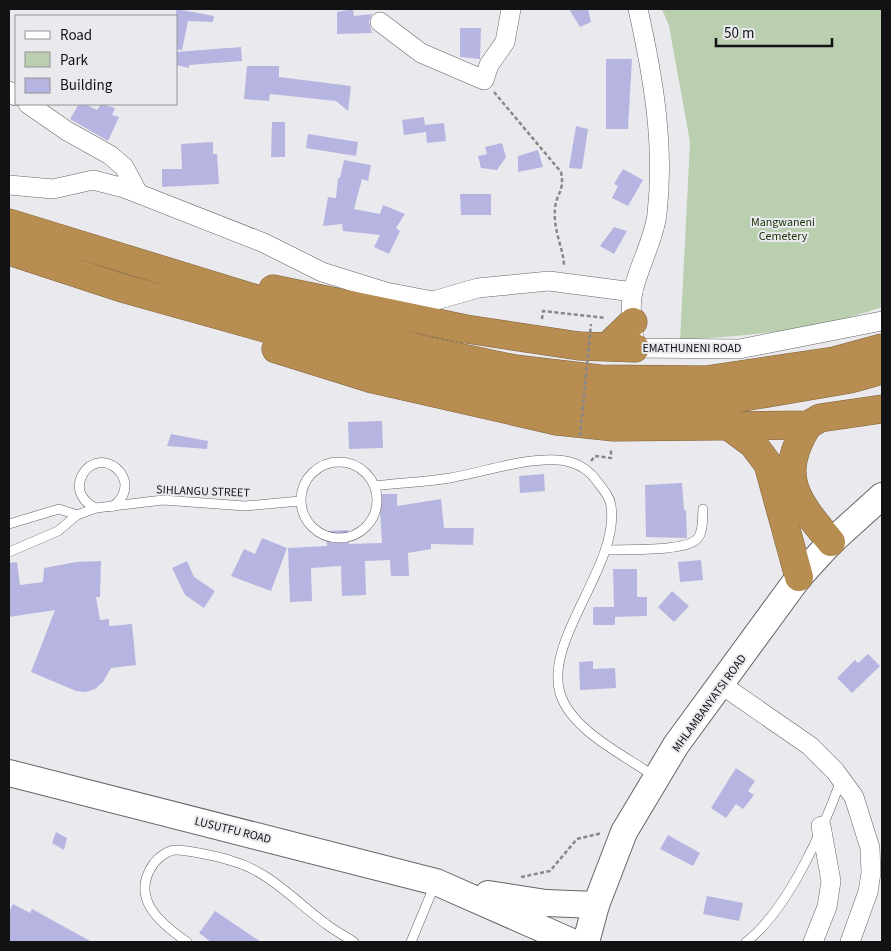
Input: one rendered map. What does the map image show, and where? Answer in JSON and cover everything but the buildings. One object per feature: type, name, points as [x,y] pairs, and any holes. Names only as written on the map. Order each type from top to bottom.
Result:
[{"type":"highway","points":[[9,223],[115,254],[270,305],[419,349],[515,369],[600,379],[706,380],[834,361],[882,348]]},
{"type":"highway","points":[[9,251],[122,288],[430,374],[536,394],[644,403],[738,398],[850,379],[882,370]]},
{"type":"highway","points":[[115,254],[466,329],[579,346],[608,346],[634,335]]},
{"type":"highway","points":[[122,288],[277,349],[369,378],[557,421],[614,427],[730,428],[808,425],[820,418],[882,409]]},
{"type":"highway","points":[[808,425],[794,450],[792,471],[794,492],[804,509],[830,542]]},
{"type":"highway","points":[[730,428],[752,444],[768,464],[799,577]]},
{"type":"street","points":[[380,22],[421,53],[484,80],[489,65],[505,42],[511,9]]},
{"type":"street","points":[[634,335],[633,292],[657,216],[660,137],[650,62],[638,9]]},
{"type":"street","points":[[29,105],[67,131],[110,155],[124,167],[138,192]]},
{"type":"street","points":[[9,185],[53,188],[93,180],[138,192],[264,243],[322,272],[386,292],[433,301],[478,288],[549,282],[633,292]]},
{"type":"street","name":"EMATHUNENI ROAD","points":[[634,335],[738,349],[882,321]]},
{"type":"street","name":"MHLAMBANYATSI ROAD","points":[[586,942],[596,905],[626,828],[676,745],[722,685],[799,577],[830,542],[882,496]]},
{"type":"street","points":[[722,685],[810,746],[842,779],[854,796],[870,848],[871,873],[868,892],[850,942]]},
{"type":"street","name":"LUSUTFU ROAD","points":[[9,773],[446,886],[546,903],[596,905]]},
{"type":"street","points":[[813,942],[827,906],[830,881],[821,826]]},
{"type":"street","name":"LUSUTFU ROAD","points":[[446,886],[572,942]]},
{"type":"lane","points":[[374,486],[449,478],[525,463],[558,460],[578,464],[591,474],[605,492],[611,504],[612,518],[606,550],[568,637],[557,670],[560,692],[568,712],[588,731],[656,778]]},
{"type":"lane","points":[[331,462],[352,464],[369,477],[377,498],[375,510],[370,521],[352,536],[334,537],[317,531],[308,523],[302,513],[300,501],[302,490],[309,476],[321,466],[331,462]]},
{"type":"lane","points":[[96,508],[84,500],[79,487],[80,480],[88,468],[102,463],[115,467],[124,479],[125,486],[120,500],[109,508]]},
{"type":"lane","name":"SIHLANGU STREET","points":[[9,552],[58,531],[77,515],[96,508],[109,508],[163,500],[245,506],[300,501]]},
{"type":"lane","name":"SIHLANGU STREET","points":[[9,524],[60,509],[77,515]]},
{"type":"lane","points":[[606,550],[681,546],[697,539],[701,531],[703,509]]},
{"type":"lane","points":[[746,942],[762,930],[786,896],[842,779]]},
{"type":"lane","points":[[186,942],[161,924],[148,906],[145,886],[147,873],[159,857],[175,850],[232,861],[256,871],[291,895],[326,924],[354,942]]},
{"type":"lane","points":[[411,942],[446,886]]},
{"type":"path","points":[[484,80],[561,172],[563,185],[555,206],[555,229],[565,266],[549,282]]},
{"type":"path","points":[[552,320],[542,319],[543,311],[603,317]]},
{"type":"path","points":[[580,436],[591,324]]},
{"type":"path","points":[[518,877],[550,871],[577,839],[626,828]]},
{"type":"green space","name":"Mangwaneni Cemetery","points":[[662,9],[882,9],[882,307],[832,321],[782,331],[680,340],[690,142],[669,26]]}]
